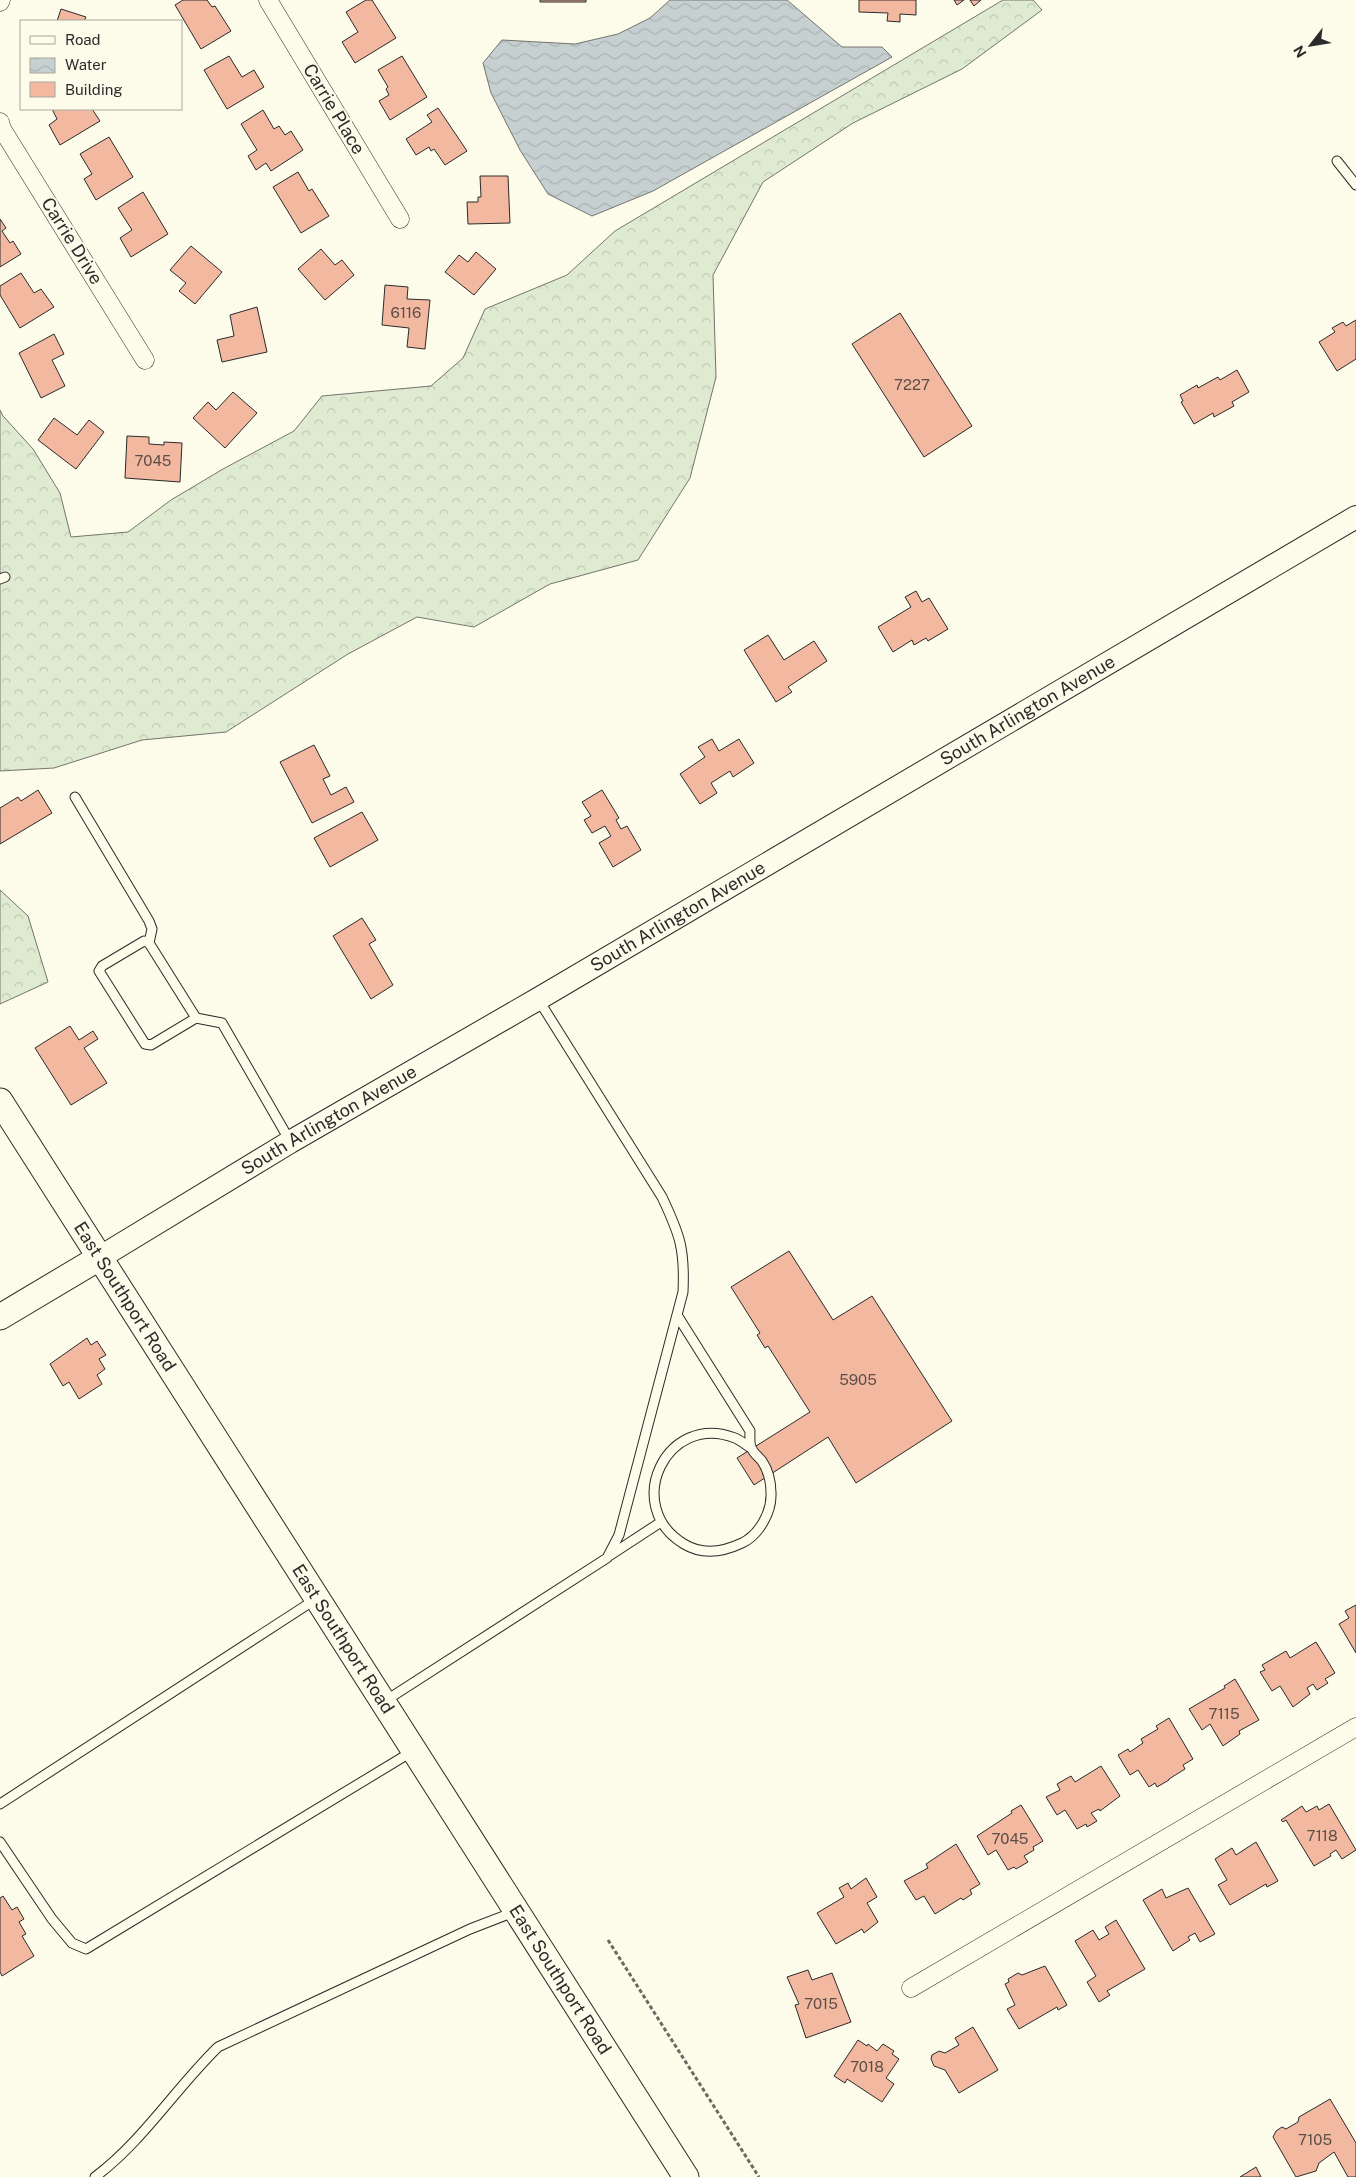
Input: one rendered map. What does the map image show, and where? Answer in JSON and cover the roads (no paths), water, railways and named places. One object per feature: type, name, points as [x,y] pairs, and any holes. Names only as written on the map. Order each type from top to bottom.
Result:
[{"type":"main road","name":"East Southport Road","points":[[0,1101],[686,2177]]},
{"type":"main road","name":"South Arlington Avenue","points":[[0,1317],[99,1258]]},
{"type":"street","name":"Carrie Place","points":[[268,0],[400,219]]},
{"type":"street","name":"Carrie Drive","points":[[0,122],[2,129],[145,360]]},
{"type":"street","name":"South Arlington Avenue","points":[[99,1258],[290,1142],[538,999],[1356,516]]},
{"type":"street","points":[[912,1988],[1356,1727]]},
{"type":"lane","points":[[1337,161],[1356,185]]},
{"type":"lane","points":[[75,797],[149,921],[152,929],[149,943]]},
{"type":"lane","points":[[196,1018],[149,943],[144,941],[102,966],[99,971],[145,1044],[151,1045],[196,1018],[222,1023],[290,1142]]},
{"type":"lane","points":[[538,999],[662,1197],[678,1232],[684,1262],[683,1292],[619,1535],[607,1558]]},
{"type":"lane","points":[[677,1315],[750,1431],[751,1448]]},
{"type":"lane","points":[[708,1434],[735,1438],[751,1448],[762,1461],[769,1476],[771,1495],[768,1513],[759,1529],[745,1541],[728,1549],[710,1552],[691,1548],[674,1538],[661,1522],[654,1505],[653,1487],[658,1469],[667,1453],[682,1442],[699,1435],[708,1434]]},
{"type":"lane","points":[[383,1702],[661,1522]]},
{"type":"lane","points":[[0,1804],[316,1599]]},
{"type":"lane","points":[[0,1842],[52,1919],[72,1943],[86,1949],[414,1751]]},
{"type":"lane","points":[[94,2177],[125,2153],[218,2047],[440,1943],[516,1911]]},
{"type":"water","points":[[670,0],[787,0],[842,47],[882,47],[892,57],[653,191],[592,216],[548,194],[520,150],[491,93],[483,63],[502,40],[575,44],[618,34],[650,18]]}]
